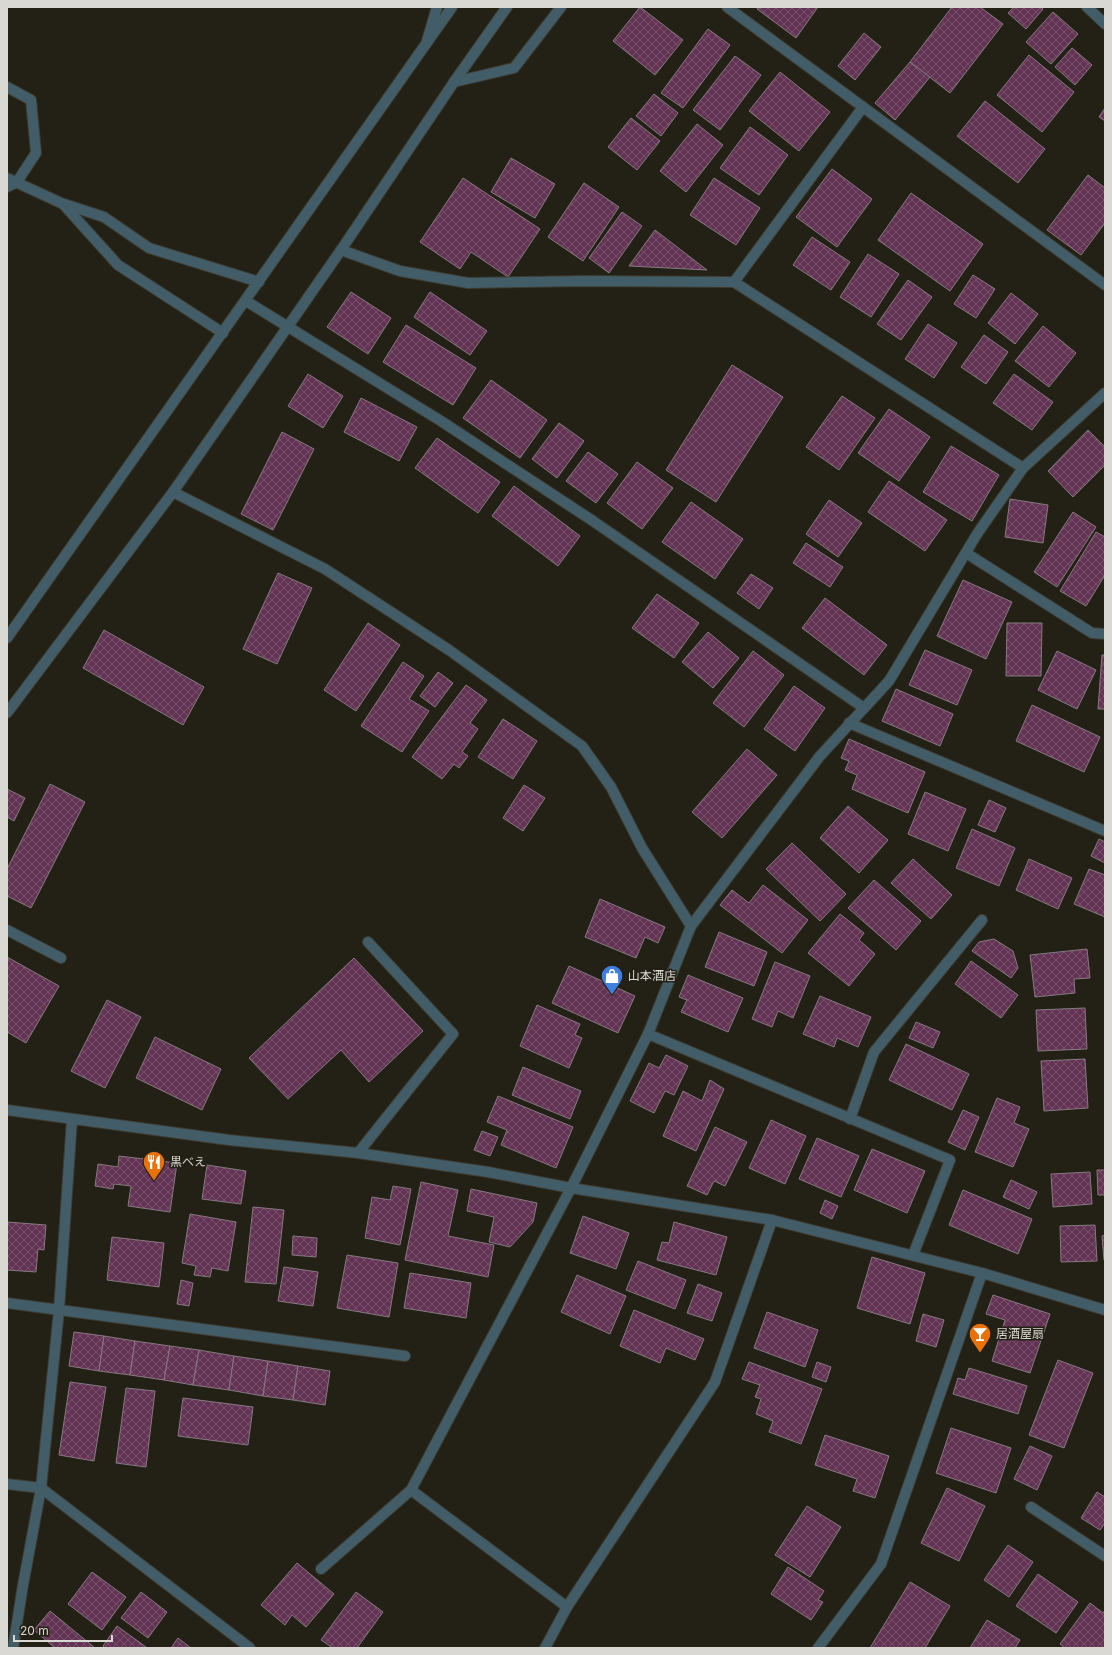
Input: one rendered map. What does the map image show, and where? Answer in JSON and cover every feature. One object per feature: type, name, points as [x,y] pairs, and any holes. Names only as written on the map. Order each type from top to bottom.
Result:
[{"type":"street","points":[[427,41],[437,7]]},
{"type":"street","points":[[7,638],[452,7]]},
{"type":"street","points":[[7,713],[173,492],[507,7]]},
{"type":"street","points":[[454,82],[514,68],[561,7]]},
{"type":"street","points":[[727,7],[1105,285]]},
{"type":"street","points":[[1087,7],[1105,24]]},
{"type":"street","points":[[7,87],[31,100],[36,153],[17,182],[7,187]]},
{"type":"street","points":[[734,282],[863,107]]},
{"type":"street","points":[[7,178],[61,203],[104,217],[149,248],[259,282]]},
{"type":"street","points":[[61,203],[118,265],[223,333]]},
{"type":"street","points":[[341,250],[400,271],[468,283],[734,282],[1023,468]]},
{"type":"street","points":[[246,301],[442,421],[593,521],[864,708]]},
{"type":"street","points":[[321,1569],[411,1490],[571,1188],[648,1034],[690,926],[816,762],[889,681],[966,554],[1023,468],[1105,393]]},
{"type":"street","points":[[173,492],[325,569],[449,650],[582,746],[611,787],[642,848],[690,926]]},
{"type":"street","points":[[966,554],[1092,633],[1105,634]]},
{"type":"street","points":[[849,724],[1105,831]]},
{"type":"street","points":[[850,1119],[874,1052],[982,920]]},
{"type":"street","points":[[7,930],[61,958]]},
{"type":"street","points":[[358,1153],[453,1034],[368,942]]},
{"type":"street","points":[[648,1034],[950,1160],[913,1255]]},
{"type":"street","points":[[7,1110],[229,1140],[358,1153],[488,1172],[571,1188],[772,1220],[982,1273],[1105,1310]]},
{"type":"street","points":[[13,1648],[41,1488],[59,1310],[72,1119]]},
{"type":"street","points":[[545,1648],[567,1607],[715,1382],[772,1220]]},
{"type":"street","points":[[818,1648],[882,1564],[982,1273]]},
{"type":"street","points":[[7,1304],[404,1356]]},
{"type":"street","points":[[7,1484],[41,1488],[250,1648]]},
{"type":"street","points":[[411,1490],[567,1607]]},
{"type":"street","points":[[1031,1507],[1105,1556]]},
{"type":"building","points":[[640,7],[683,40],[655,75],[613,41]]},
{"type":"building","points":[[758,7],[818,7],[796,38],[757,9]]},
{"type":"building","points":[[952,7],[980,7],[1003,24],[950,93],[910,62]]},
{"type":"building","points":[[1014,7],[1041,7],[1043,9],[1026,29],[1008,13]]},
{"type":"building","points":[[1053,12],[1078,34],[1051,64],[1026,42]]},
{"type":"building","points":[[708,29],[730,45],[683,108],[661,93]]},
{"type":"building","points":[[864,33],[881,47],[855,80],[838,66]]},
{"type":"building","points":[[1072,48],[1092,65],[1075,85],[1055,67]]},
{"type":"building","points":[[1029,55],[1074,92],[1042,132],[997,95]]},
{"type":"building","points":[[735,56],[761,75],[720,130],[693,110]]},
{"type":"building","points":[[910,62],[930,77],[895,120],[875,103]]},
{"type":"building","points":[[780,72],[830,112],[799,151],[749,111]]},
{"type":"building","points":[[654,94],[678,113],[661,136],[636,116]]},
{"type":"building","points":[[985,101],[1045,149],[1018,183],[957,136]]},
{"type":"building","points":[[1105,108],[1105,121],[1099,117]]},
{"type":"building","points":[[631,118],[660,141],[637,170],[608,147]]},
{"type":"building","points":[[697,124],[723,145],[686,192],[660,171]]},
{"type":"building","points":[[750,127],[788,155],[759,195],[720,168]]},
{"type":"building","points":[[511,158],[555,184],[535,218],[491,192]]},
{"type":"building","points":[[832,169],[872,199],[837,247],[796,217]]},
{"type":"building","points":[[1088,175],[1105,188],[1105,223],[1081,255],[1047,230]]},
{"type":"building","points":[[463,178],[540,229],[508,277],[471,252],[460,269],[420,242]]},
{"type":"building","points":[[714,178],[760,208],[736,245],[690,215]]},
{"type":"building","points":[[584,183],[619,207],[583,261],[548,237]]},
{"type":"building","points":[[911,193],[983,244],[950,291],[878,240]]},
{"type":"building","points":[[622,212],[642,226],[609,273],[589,258]]},
{"type":"building","points":[[655,230],[707,270],[629,266]]},
{"type":"building","points":[[812,237],[850,262],[831,290],[793,265]]},
{"type":"building","points":[[868,254],[899,274],[871,317],[840,297]]},
{"type":"building","points":[[973,275],[995,289],[976,318],[954,304]]},
{"type":"building","points":[[908,280],[932,297],[901,340],[877,324]]},
{"type":"building","points":[[351,292],[391,318],[368,354],[327,327]]},
{"type":"building","points":[[430,292],[487,331],[470,355],[414,317]]},
{"type":"building","points":[[1011,293],[1038,314],[1015,344],[988,323]]},
{"type":"building","points":[[928,324],[957,343],[934,378],[905,359]]},
{"type":"building","points":[[406,325],[476,368],[453,405],[383,362]]},
{"type":"building","points":[[1043,326],[1076,353],[1049,387],[1015,361]]},
{"type":"building","points":[[984,335],[1008,352],[986,384],[961,367]]},
{"type":"building","points":[[732,365],[783,397],[716,502],[666,470]]},
{"type":"building","points":[[308,374],[343,396],[323,428],[288,406]]},
{"type":"building","points":[[1014,374],[1053,402],[1032,430],[993,403]]},
{"type":"building","points":[[491,380],[547,420],[520,458],[463,418]]},
{"type":"building","points":[[842,396],[875,418],[839,470],[806,447]]},
{"type":"building","points":[[361,398],[417,427],[399,461],[344,432]]},
{"type":"building","points":[[889,409],[930,437],[899,481],[858,453]]},
{"type":"building","points":[[559,423],[584,441],[557,478],[532,459]]},
{"type":"building","points":[[1088,430],[1105,447],[1105,465],[1073,497],[1048,471]]},
{"type":"building","points":[[282,432],[314,449],[273,530],[241,514]]},
{"type":"building","points":[[437,438],[500,482],[478,513],[415,468]]},
{"type":"building","points":[[951,446],[999,475],[972,521],[923,492]]},
{"type":"building","points":[[588,452],[618,474],[596,503],[566,481]]},
{"type":"building","points":[[637,462],[673,488],[642,529],[607,503]]},
{"type":"building","points":[[889,481],[947,520],[925,551],[868,512]]},
{"type":"building","points":[[514,486],[580,536],[558,566],[492,516]]},
{"type":"building","points":[[1010,499],[1048,505],[1043,543],[1005,537]]},
{"type":"building","points":[[829,500],[862,523],[838,557],[806,534]]},
{"type":"building","points":[[691,502],[743,539],[715,579],[662,542]]},
{"type":"building","points":[[1073,512],[1096,527],[1057,587],[1034,572]]},
{"type":"building","points":[[1096,532],[1105,537],[1105,575],[1086,606],[1060,591]]},
{"type":"building","points":[[806,543],[843,567],[830,587],[793,563]]},
{"type":"building","points":[[278,573],[312,588],[277,664],[243,649]]},
{"type":"building","points":[[751,574],[773,588],[759,609],[737,593]]},
{"type":"building","points":[[963,580],[1012,602],[986,659],[937,636]]},
{"type":"building","points":[[657,594],[699,623],[674,658],[632,628]]},
{"type":"building","points":[[825,598],[887,645],[864,675],[802,628]]},
{"type":"building","points":[[368,623],[400,645],[356,711],[324,690]]},
{"type":"building","points":[[1007,623],[1042,623],[1041,676],[1006,676]]},
{"type":"building","points":[[104,630],[204,687],[183,725],[83,668]]},
{"type":"building","points":[[708,632],[739,658],[713,688],[682,662]]},
{"type":"building","points":[[925,650],[972,670],[957,705],[909,685]]},
{"type":"building","points":[[753,651],[784,675],[744,727],[713,703]]},
{"type":"building","points":[[1057,651],[1096,670],[1077,709],[1038,690]]},
{"type":"building","points":[[1102,655],[1105,655],[1105,709],[1098,709]]},
{"type":"building","points":[[403,662],[424,676],[409,699],[429,711],[402,752],[361,726]]},
{"type":"building","points":[[438,672],[453,683],[435,707],[420,696]]},
{"type":"building","points":[[466,685],[487,700],[470,723],[478,729],[462,752],[468,756],[459,768],[454,764],[442,779],[412,757]]},
{"type":"building","points":[[794,686],[825,708],[795,751],[764,729]]},
{"type":"building","points":[[896,689],[953,714],[940,746],[882,721]]},
{"type":"building","points":[[1032,705],[1100,737],[1084,772],[1016,741]]},
{"type":"building","points":[[503,719],[537,741],[513,779],[478,757]]},
{"type":"building","points":[[849,739],[925,772],[908,813],[852,789],[857,775],[845,770],[849,761],[841,758]]},
{"type":"building","points":[[747,749],[777,775],[722,838],[692,812]]},
{"type":"building","points":[[50,784],[85,802],[31,908],[7,896],[7,869]]},
{"type":"building","points":[[524,785],[545,798],[523,831],[503,818]]},
{"type":"building","points":[[7,789],[25,798],[14,821],[7,817]]},
{"type":"building","points":[[925,792],[966,809],[948,851],[908,834]]},
{"type":"building","points":[[989,800],[1006,808],[995,832],[978,825]]},
{"type":"building","points":[[848,806],[888,840],[859,873],[820,838]]},
{"type":"building","points":[[972,829],[1015,848],[999,886],[956,868]]},
{"type":"building","points":[[1099,839],[1105,842],[1105,863],[1091,856]]},
{"type":"building","points":[[792,843],[846,894],[820,921],[766,869]]},
{"type":"building","points":[[913,859],[952,895],[931,919],[891,883]]},
{"type":"building","points":[[1029,859],[1072,878],[1058,909],[1016,890]]},
{"type":"building","points":[[1089,869],[1105,875],[1105,917],[1074,904]]},
{"type":"building","points":[[874,880],[921,921],[896,950],[848,908]]},
{"type":"building","points":[[763,885],[808,920],[782,953],[720,905],[732,890],[749,903]]},
{"type":"building","points":[[600,899],[665,927],[658,943],[645,937],[636,958],[585,937]]},
{"type":"building","points":[[840,914],[864,933],[859,940],[875,954],[849,986],[808,953]]},
{"type":"building","points":[[719,932],[767,952],[754,986],[705,967]]},
{"type":"building","points":[[994,939],[1013,951],[1018,968],[1011,978],[972,951],[979,942]]},
{"type":"building","points":[[1087,949],[1090,978],[1074,979],[1075,993],[1035,997],[1030,955]]},
{"type":"building","points":[[7,957],[59,986],[26,1043],[7,1032]]},
{"type":"building","points":[[354,958],[423,1031],[369,1082],[341,1050],[288,1099],[249,1058]]},
{"type":"building","points":[[971,961],[1018,995],[1001,1018],[955,984]]},
{"type":"building","points":[[775,962],[810,976],[793,1018],[778,1011],[772,1027],[752,1019]]},
{"type":"building","points":[[569,966],[635,996],[618,1033],[552,1003]]},
{"type":"building","points":[[688,975],[743,998],[728,1032],[681,1012],[687,1000],[679,997]]},
{"type":"building","points":[[820,996],[871,1017],[858,1047],[837,1038],[834,1047],[803,1034]]},
{"type":"building","points":[[107,1000],[141,1017],[105,1088],[71,1071]]},
{"type":"building","points":[[537,1005],[580,1024],[575,1035],[582,1038],[569,1068],[520,1046]]},
{"type":"building","points":[[1085,1008],[1087,1049],[1038,1051],[1036,1010]]},
{"type":"building","points":[[916,1022],[940,1032],[933,1048],[909,1038]]},
{"type":"building","points":[[155,1037],[221,1069],[202,1110],[136,1078]]},
{"type":"building","points":[[906,1044],[969,1074],[952,1110],[889,1080]]},
{"type":"building","points":[[666,1055],[688,1066],[674,1095],[665,1091],[654,1113],[630,1101],[649,1063],[659,1068]]},
{"type":"building","points":[[1085,1059],[1088,1108],[1044,1111],[1041,1061]]},
{"type":"building","points":[[523,1067],[581,1091],[570,1119],[512,1095]]},
{"type":"building","points":[[710,1080],[724,1089],[696,1151],[663,1136],[683,1091],[702,1101]]},
{"type":"building","points":[[498,1096],[573,1127],[556,1168],[501,1145],[507,1130],[487,1122]]},
{"type":"building","points":[[997,1098],[1020,1107],[1014,1123],[1029,1129],[1013,1167],[975,1152]]},
{"type":"building","points":[[963,1110],[979,1117],[965,1150],[948,1142]]},
{"type":"building","points":[[771,1120],[806,1136],[785,1184],[749,1168]]},
{"type":"building","points":[[715,1127],[747,1142],[725,1186],[714,1181],[707,1195],[687,1186]]},
{"type":"building","points":[[482,1131],[498,1137],[490,1156],[474,1150]]},
{"type":"building","points":[[817,1138],[859,1156],[841,1197],[799,1179]]},
{"type":"building","points":[[872,1149],[925,1171],[907,1213],[854,1190]]},
{"type":"building","points":[[119,1156],[177,1163],[170,1212],[128,1206],[131,1186],[114,1184],[113,1189],[95,1186],[98,1164],[118,1167]]},
{"type":"building","points":[[207,1165],[246,1171],[241,1204],[202,1199]]},
{"type":"building","points":[[1097,1170],[1105,1170],[1105,1195],[1098,1195]]},
{"type":"building","points":[[1090,1172],[1092,1204],[1053,1207],[1051,1174]]},
{"type":"building","points":[[1011,1180],[1037,1192],[1029,1209],[1003,1197]]},
{"type":"building","points":[[421,1182],[458,1190],[448,1236],[494,1245],[488,1277],[405,1260]]},
{"type":"building","points":[[393,1186],[411,1189],[400,1245],[365,1238],[372,1197],[390,1200]]},
{"type":"building","points":[[471,1189],[537,1203],[533,1222],[510,1247],[489,1242],[494,1217],[467,1211]]},
{"type":"building","points":[[963,1190],[1032,1219],[1018,1254],[949,1225]]},
{"type":"building","points":[[825,1200],[838,1206],[832,1219],[820,1213]]},
{"type":"building","points":[[253,1207],[284,1210],[276,1284],[245,1282]]},
{"type":"building","points":[[190,1214],[236,1222],[228,1271],[212,1268],[210,1277],[194,1275],[196,1266],[182,1263]]},
{"type":"building","points":[[583,1216],[629,1233],[616,1269],[570,1253]]},
{"type":"building","points":[[7,1222],[46,1225],[44,1250],[38,1249],[36,1272],[7,1270]]},
{"type":"building","points":[[674,1222],[727,1237],[716,1275],[657,1260],[662,1242],[669,1243]]},
{"type":"building","points":[[1095,1225],[1097,1261],[1061,1262],[1060,1226]]},
{"type":"building","points":[[1105,1235],[1105,1260],[1104,1260],[1102,1236]]},
{"type":"building","points":[[293,1236],[317,1238],[316,1257],[292,1255]]},
{"type":"building","points":[[112,1237],[164,1243],[159,1287],[107,1280]]},
{"type":"building","points":[[347,1255],[398,1263],[389,1317],[337,1308]]},
{"type":"building","points":[[872,1257],[925,1273],[910,1324],[857,1308]]},
{"type":"building","points":[[638,1261],[686,1280],[675,1309],[626,1290]]},
{"type":"building","points":[[284,1267],[318,1272],[313,1306],[278,1301]]},
{"type":"building","points":[[410,1273],[471,1283],[466,1318],[404,1308]]},
{"type":"building","points":[[577,1275],[626,1296],[610,1334],[561,1312]]},
{"type":"building","points":[[181,1280],[193,1283],[189,1306],[177,1304]]},
{"type":"building","points":[[698,1284],[722,1293],[712,1321],[687,1313]]},
{"type":"building","points":[[993,1295],[1050,1314],[1030,1373],[992,1361],[1005,1320],[986,1314]]},
{"type":"building","points":[[634,1310],[704,1339],[695,1360],[666,1348],[660,1363],[620,1346]]},
{"type":"building","points":[[767,1312],[818,1330],[805,1367],[754,1348]]},
{"type":"building","points":[[923,1314],[944,1320],[936,1347],[916,1341]]},
{"type":"building","points":[[74,1332],[104,1336],[99,1371],[69,1366]]},
{"type":"building","points":[[104,1336],[135,1341],[130,1375],[99,1371]]},
{"type":"building","points":[[135,1341],[170,1346],[164,1380],[130,1375]]},
{"type":"building","points":[[170,1346],[199,1350],[193,1385],[164,1380]]},
{"type":"building","points":[[199,1350],[234,1356],[229,1390],[193,1385]]},
{"type":"building","points":[[234,1356],[268,1361],[263,1396],[229,1390]]},
{"type":"building","points":[[1058,1360],[1093,1373],[1064,1448],[1029,1435]]},
{"type":"building","points":[[268,1361],[298,1366],[293,1400],[263,1396]]},
{"type":"building","points":[[749,1362],[822,1389],[801,1444],[769,1432],[773,1421],[756,1414],[761,1399],[755,1397],[760,1385],[742,1379]]},
{"type":"building","points":[[817,1362],[831,1367],[826,1382],[812,1377]]},
{"type":"building","points":[[298,1366],[330,1371],[325,1405],[293,1400]]},
{"type":"building","points":[[969,1368],[1027,1386],[1018,1414],[953,1394],[958,1378],[965,1380]]},
{"type":"building","points":[[70,1382],[106,1387],[94,1461],[59,1455]]},
{"type":"building","points":[[126,1388],[155,1391],[146,1467],[116,1463]]},
{"type":"building","points":[[183,1398],[253,1407],[248,1445],[178,1436]]},
{"type":"building","points":[[951,1428],[1011,1448],[996,1493],[936,1473]]},
{"type":"building","points":[[825,1435],[889,1456],[875,1498],[853,1491],[857,1479],[815,1465]]},
{"type":"building","points":[[1030,1446],[1052,1456],[1037,1490],[1014,1479]]},
{"type":"building","points":[[947,1488],[985,1506],[959,1561],[921,1543]]},
{"type":"building","points":[[1097,1492],[1105,1497],[1105,1523],[1100,1530],[1081,1518]]},
{"type":"building","points":[[807,1506],[841,1527],[810,1577],[775,1555]]},
{"type":"building","points":[[1008,1545],[1033,1562],[1009,1597],[984,1580]]},
{"type":"building","points":[[297,1563],[334,1594],[306,1627],[292,1615],[285,1625],[261,1605]]},
{"type":"building","points":[[788,1567],[824,1591],[818,1600],[823,1602],[811,1620],[771,1594]]},
{"type":"building","points":[[92,1572],[126,1597],[102,1630],[68,1604]]},
{"type":"building","points":[[1038,1574],[1078,1602],[1056,1633],[1016,1606]]},
{"type":"building","points":[[910,1582],[950,1606],[925,1648],[870,1648]]},
{"type":"building","points":[[141,1592],[167,1612],[148,1638],[121,1618]]},
{"type":"building","points":[[356,1592],[383,1612],[357,1648],[333,1648],[321,1640]]},
{"type":"building","points":[[1090,1603],[1103,1613],[1105,1610],[1105,1648],[1065,1648],[1060,1644]]},
{"type":"building","points":[[50,1611],[95,1648],[55,1648],[34,1630]]},
{"type":"building","points":[[987,1620],[1020,1640],[1015,1648],[970,1648]]},
{"type":"building","points":[[117,1626],[146,1647],[105,1648],[103,1646]]},
{"type":"building","points":[[178,1638],[191,1648],[171,1648]]},
{"type":"place","name":"山本酒店","points":[[612,996]]},
{"type":"place","name":"黒べえ","points":[[154,1182]]},
{"type":"place","name":"居酒屋扇","points":[[980,1354]]}]
